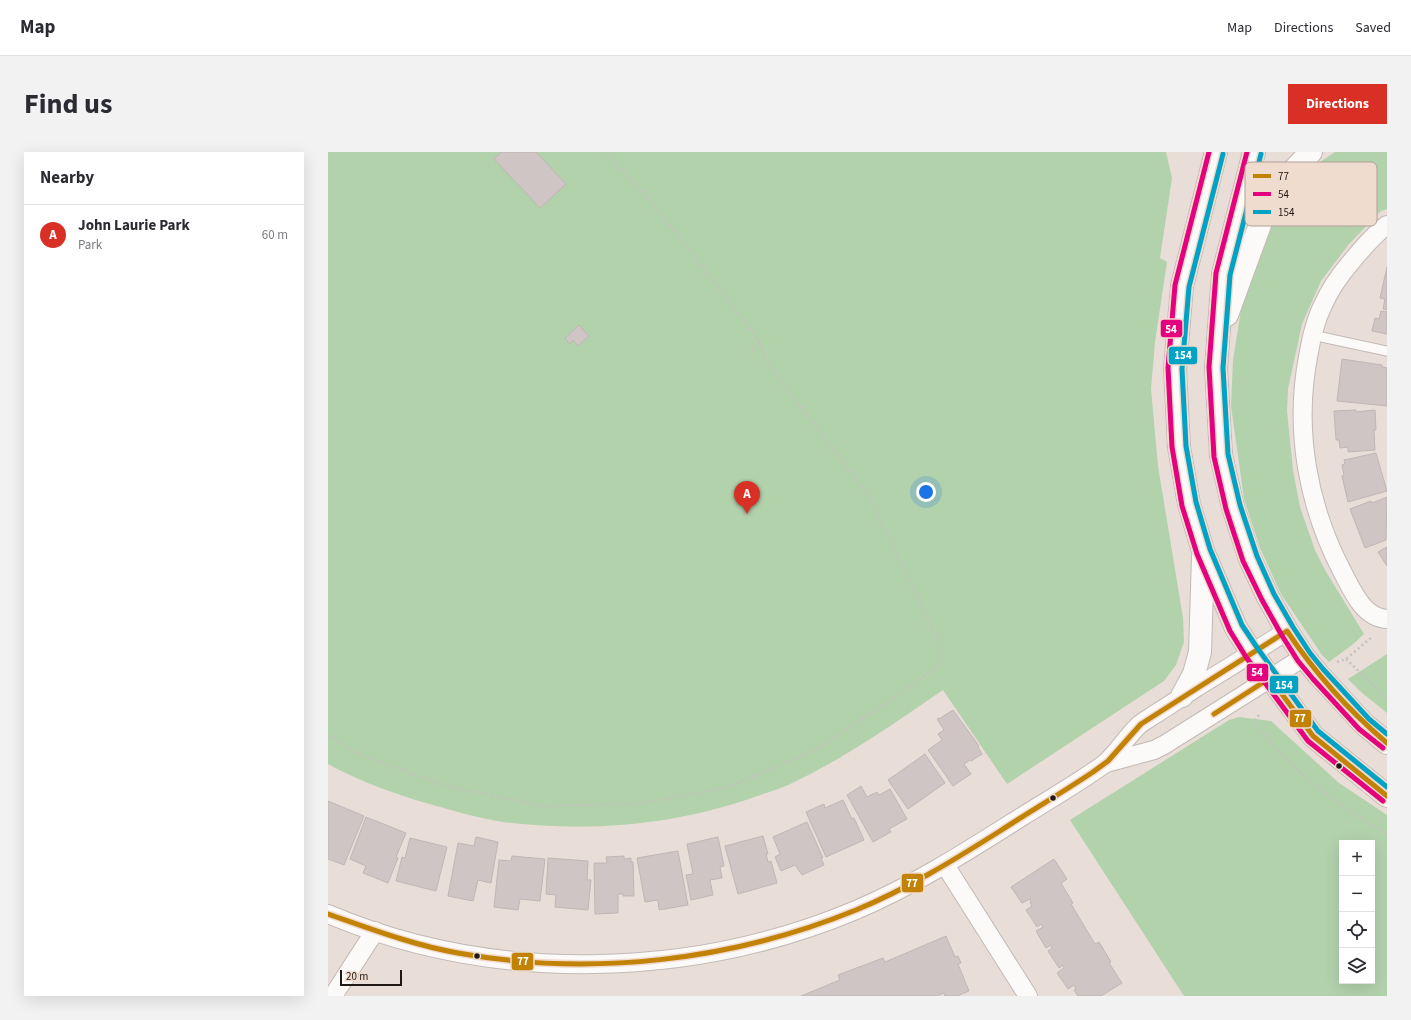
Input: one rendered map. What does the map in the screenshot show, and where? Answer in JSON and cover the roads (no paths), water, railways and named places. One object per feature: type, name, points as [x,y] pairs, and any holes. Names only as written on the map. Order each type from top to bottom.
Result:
[{"type":"main road","points":[[1200,152],[1208,183]]},
{"type":"main road","points":[[1216,152],[1182,286],[1176,369],[1179,447],[1189,504],[1203,552],[1236,628],[1252,653],[1313,736],[1387,796]]},
{"type":"main road","points":[[1251,162],[1254,152]]},
{"type":"main road","points":[[1301,162],[1311,152]]},
{"type":"main road","points":[[1245,187],[1223,274],[1216,368],[1221,455],[1233,507],[1250,559],[1268,598],[1287,631],[1304,657],[1318,674],[1364,724],[1387,743]]},
{"type":"main road","points":[[1218,338],[1259,226]]},
{"type":"main road","points":[[1182,696],[1194,674],[1200,652],[1203,552]]},
{"type":"street","points":[[1385,619],[1372,615],[1357,599],[1331,551],[1316,510],[1306,470],[1302,411],[1303,382],[1312,334],[1322,306],[1337,280],[1365,244],[1387,225]]},
{"type":"street","points":[[328,914],[420,944],[450,951],[516,961],[550,963],[625,963],[674,959],[752,944],[832,920],[857,910],[899,890],[945,865],[1106,763],[1138,726],[1182,696],[1287,631]]},
{"type":"street","points":[[1106,763],[1154,750],[1164,745],[1304,657]]},
{"type":"street","points":[[945,865],[1028,996]]},
{"type":"street","points":[[333,996],[375,930]]},
{"type":"lane","points":[[1312,334],[1387,351]]},
{"type":"place","name":"John Laurie Park","points":[[747,514]]}]
